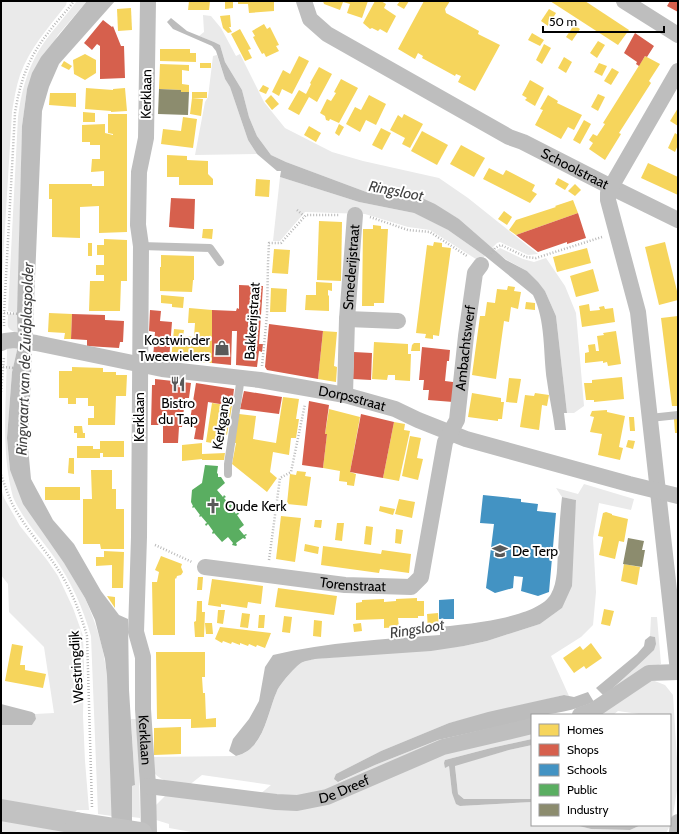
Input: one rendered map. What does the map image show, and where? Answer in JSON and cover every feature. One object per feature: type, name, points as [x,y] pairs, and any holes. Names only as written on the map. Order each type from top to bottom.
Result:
[{"type":"main road","points":[[1,810],[141,833]]},
{"type":"street","name":"Kerklaan","points":[[148,1],[146,138],[139,172],[138,225],[141,246],[136,632],[143,657],[143,709],[148,786],[149,833]]},
{"type":"street","name":"Schoolstraat","points":[[304,1],[310,19],[327,34],[509,137],[523,142],[611,187],[608,193],[608,200],[618,232],[638,312],[658,490]]},
{"type":"street","points":[[624,1],[678,35]]},
{"type":"street","points":[[678,71],[611,187],[678,220]]},
{"type":"street","name":"Smederijstraat","points":[[345,395],[347,319],[355,215]]},
{"type":"street","name":"Ambachtswerf","points":[[450,432],[457,420],[466,336],[475,273],[481,265]]},
{"type":"street","name":"Smederijstraat","points":[[347,319],[398,322]]},
{"type":"street","name":"Dorpsstraat","points":[[7,342],[36,343],[162,369],[241,377],[345,395],[395,409],[418,420],[474,441],[678,496]]},
{"type":"street","name":"Torenstraat","points":[[205,568],[345,585],[411,587],[421,577],[445,442],[450,432]]},
{"type":"street","points":[[583,714],[594,710],[649,674],[678,671],[658,490]]},
{"type":"street","name":"De Dreef","points":[[148,786],[276,802],[297,803],[328,797],[443,747],[531,726]]},
{"type":"street","points":[[677,833],[678,822]]},
{"type":"lane","points":[[141,246],[210,248],[220,262]]},
{"type":"lane","name":"Kerkgang","points":[[228,474],[228,464],[241,377]]},
{"type":"lane","points":[[650,418],[678,415]]},
{"type":"path","points":[[20,314],[4,313],[3,303],[15,113],[18,91],[25,71],[37,48],[73,1]]},
{"type":"path","points":[[297,210],[304,216]]},
{"type":"path","points":[[495,248],[501,245],[526,257],[536,258],[618,232]]},
{"type":"path","name":"Bakkerijstraat","points":[[260,380],[267,315],[268,263]]},
{"type":"path","points":[[1,284],[5,287]]},
{"type":"path","points":[[1,392],[3,367],[14,368]]},
{"type":"path","points":[[268,575],[280,478],[291,472],[309,388]]},
{"type":"path","name":"Westringdijk","points":[[1,475],[17,513],[56,565],[70,591],[80,614],[87,636],[89,735],[93,809]]},
{"type":"path","points":[[138,537],[205,568]]},
{"type":"shaded area","points":[[1,1],[67,1],[66,5],[40,38],[29,56],[20,75],[16,89],[12,112],[1,293]]},
{"type":"shaded area","points":[[77,1],[87,1],[58,35],[27,89],[22,126],[17,333],[11,330],[8,326],[8,314],[16,313],[8,311],[18,117],[21,100],[27,76],[38,52]]},
{"type":"shaded area","points":[[203,15],[211,16],[221,28],[236,56],[240,54],[264,102],[285,128],[332,152],[363,161],[439,178],[468,198],[538,254],[528,255],[500,242],[492,248],[459,219],[422,198],[369,193],[271,155],[257,136],[249,117],[242,90],[225,62],[220,45],[199,36],[204,32]]},
{"type":"shaded area","points":[[217,55],[225,79],[230,87],[248,140],[257,154],[195,155],[205,102],[208,97],[213,56]]},
{"type":"shaded area","points":[[280,177],[359,202],[414,213],[448,230],[485,256],[479,261],[430,230],[408,227],[365,214],[305,212],[280,241],[273,241]]},
{"type":"shaded area","points":[[500,248],[523,259],[534,262],[546,258],[565,286],[576,313],[584,406],[574,413],[567,413],[556,316],[545,291],[527,271],[507,260],[495,251]]},
{"type":"shaded area","points":[[18,346],[12,372],[7,438],[10,470],[85,598],[99,636],[107,676],[112,816],[98,814],[91,636],[88,626],[76,595],[66,576],[17,505],[13,497],[9,479],[5,442],[7,347]]},
{"type":"shaded area","points":[[584,484],[634,499],[631,510],[599,503],[593,538],[596,592],[593,625],[581,637],[551,656],[569,696],[564,695],[449,723],[381,751],[336,774],[339,782],[375,765],[438,740],[531,719],[323,792],[288,798],[259,795],[271,785],[202,775],[188,786],[161,779],[153,771],[150,764],[150,757],[236,756],[253,747],[263,730],[277,691],[284,680],[301,663],[315,659],[464,646],[487,641],[540,624],[562,608],[576,500],[562,497],[556,488],[578,494]]},
{"type":"shaded area","points":[[1,488],[4,498],[20,526],[58,576],[73,608],[83,636],[83,716],[89,810],[77,810],[74,813],[1,801],[1,725],[32,725],[36,719],[35,714],[54,713],[44,647],[9,612],[8,584],[1,575]]},
{"type":"shaded area","points":[[651,617],[657,617],[661,664],[645,671],[604,696],[634,669],[655,637],[650,636]]},
{"type":"shaded area","points":[[652,680],[665,685],[673,695],[677,759],[677,790],[671,824],[671,714],[639,714],[618,711],[614,714],[593,714]]},
{"type":"shaded area","points":[[131,719],[138,719],[140,818],[132,817],[132,786],[135,785]]},
{"type":"shaded area","points":[[531,731],[531,739],[445,760],[445,767],[449,766],[452,793],[460,806],[531,802],[531,826],[579,826],[591,829],[630,830],[639,826],[670,826],[666,833],[197,833],[169,828],[169,824],[156,820],[156,805],[166,795],[278,808],[419,761]]},
{"type":"shaded area","points":[[531,745],[531,799],[464,799],[458,794],[455,765]]},
{"type":"shaded area","points":[[1,818],[87,833],[1,833]]},
{"type":"water","name":"Ringvaart van de Zuidplaspolder","points":[[87,1],[115,1],[59,64],[49,87],[42,111],[28,447],[31,479],[53,520],[74,544],[101,591],[119,615],[128,619],[129,690],[135,785],[132,786],[132,833],[112,833],[107,676],[105,659],[95,620],[85,598],[64,563],[23,504],[10,470],[7,438],[12,372],[18,346],[17,314],[22,126],[27,89],[32,73],[41,57]]},
{"type":"water","points":[[171,18],[187,31],[220,45],[225,62],[242,90],[249,117],[257,136],[271,155],[369,193],[422,198],[435,204],[459,219],[506,260],[527,271],[538,282],[545,291],[556,316],[567,413],[564,413],[566,430],[555,430],[547,381],[542,326],[533,295],[485,256],[448,230],[414,213],[359,202],[280,177],[281,171],[277,171],[257,154],[248,140],[216,51],[212,46],[173,29],[167,22]]},
{"type":"water","points":[[562,497],[576,500],[572,586],[562,608],[540,624],[487,641],[464,646],[431,651],[315,659],[302,662],[291,672],[279,688],[259,739],[245,752],[236,756],[229,751],[233,739],[249,719],[259,701],[265,667],[273,655],[335,644],[440,635],[440,627],[484,622],[501,618],[532,609],[544,602],[551,594],[556,579]]},
{"type":"water","points":[[650,636],[655,637],[656,644],[654,650],[604,696],[596,688],[637,654],[644,646],[645,640]]},
{"type":"water","points":[[588,692],[594,702],[571,710],[556,713],[531,714],[531,719],[438,740],[375,765],[338,782],[334,779],[336,774],[381,751],[449,723],[488,712],[564,695],[574,697]]},
{"type":"water","points":[[1,704],[32,712],[35,714],[36,719],[32,725],[1,725]]},
{"type":"water","points":[[531,739],[531,745],[455,766],[458,794],[464,799],[531,799],[531,802],[460,806],[456,804],[452,793],[449,766],[445,768],[445,760]]},
{"type":"water","points":[[579,826],[639,826],[630,830],[591,829]]},
{"type":"building: Homes","points":[[189,1],[210,1],[209,10],[188,10]]},
{"type":"building: Homes","points":[[225,1],[233,1],[233,8],[225,9]]},
{"type":"building: Homes","points":[[238,1],[274,1],[274,11],[249,13],[248,4],[238,4]]},
{"type":"building: Homes","points":[[323,1],[368,1],[362,18],[347,13],[350,4],[343,2],[340,10],[324,4]]},
{"type":"building: Homes","points":[[375,1],[381,1],[386,4],[384,8],[396,16],[387,33],[380,29],[378,31],[372,28],[370,29],[363,23]]},
{"type":"building: Homes","points":[[400,1],[409,1],[404,9],[397,5]]},
{"type":"building: Homes","points":[[424,1],[450,1],[445,9],[446,13],[479,31],[478,34],[500,45],[475,91],[458,82],[461,76],[456,74],[455,76],[422,58],[423,56],[418,53],[415,59],[398,49]]},
{"type":"building: Homes","points":[[550,1],[585,1],[629,30],[618,45]]},
{"type":"building: Homes","points":[[131,8],[132,30],[118,31],[117,9]]},
{"type":"building: Homes","points":[[549,9],[556,13],[548,26],[541,21]]},
{"type":"building: Homes","points":[[230,15],[231,27],[229,27],[232,32],[228,33],[223,28],[220,16]]},
{"type":"building: Homes","points":[[264,24],[267,29],[270,27],[279,45],[276,46],[279,51],[266,57],[264,53],[262,54],[257,45],[252,31]]},
{"type":"building: Homes","points":[[574,25],[580,29],[572,41],[566,37]]},
{"type":"building: Homes","points":[[240,29],[251,49],[248,50],[252,58],[245,61],[231,34]]},
{"type":"building: Homes","points":[[532,33],[544,40],[540,46],[528,40]]},
{"type":"building: Homes","points":[[598,41],[605,45],[597,58],[590,53]]},
{"type":"building: Homes","points":[[544,44],[551,48],[542,64],[536,60]]},
{"type":"building: Homes","points":[[160,49],[190,49],[190,53],[196,53],[196,62],[160,61]]},
{"type":"building: Homes","points":[[85,54],[96,60],[96,73],[85,80],[74,74],[73,60]]},
{"type":"building: Homes","points":[[299,56],[309,61],[292,94],[282,89],[279,96],[272,92],[283,70],[290,74]]},
{"type":"building: Homes","points":[[645,56],[660,64],[649,81],[651,83],[619,133],[621,134],[605,160],[589,149],[593,143],[589,140],[593,134],[597,136],[605,124],[603,123]]},
{"type":"building: Homes","points":[[564,57],[572,62],[566,73],[558,68]]},
{"type":"building: Homes","points":[[64,61],[72,66],[69,70],[61,66]]},
{"type":"building: Homes","points":[[200,63],[211,63],[211,68],[200,68]]},
{"type":"building: Homes","points":[[599,63],[607,66],[602,76],[594,72]]},
{"type":"building: Homes","points":[[160,64],[189,65],[189,71],[182,70],[182,84],[189,85],[189,92],[159,89]]},
{"type":"building: Homes","points":[[319,67],[332,74],[317,102],[309,97],[299,115],[288,109],[299,90],[306,94]]},
{"type":"building: Homes","points":[[612,68],[619,72],[611,85],[604,81]]},
{"type":"building: Homes","points":[[341,79],[358,88],[339,123],[330,119],[329,121],[326,120],[325,116],[320,113],[327,99],[331,101],[336,93],[334,92]]},
{"type":"building: Homes","points":[[530,80],[544,88],[535,106],[525,100],[527,98],[522,95]]},
{"type":"building: Homes","points":[[263,85],[269,88],[266,94],[259,91]]},
{"type":"building: Homes","points":[[86,88],[113,90],[125,88],[127,111],[111,112],[85,109]]},
{"type":"building: Homes","points":[[192,92],[207,92],[207,98],[192,98]]},
{"type":"building: Homes","points":[[50,93],[76,93],[76,107],[49,105]]},
{"type":"building: Homes","points":[[598,94],[605,97],[598,111],[591,107]]},
{"type":"building: Homes","points":[[271,95],[279,104],[272,110],[265,101]]},
{"type":"building: Homes","points":[[369,95],[386,104],[376,125],[366,120],[360,132],[346,124],[355,107],[361,110]]},
{"type":"building: Homes","points":[[548,95],[558,101],[557,103],[582,115],[574,130],[568,127],[561,139],[535,125],[543,110],[540,109]]},
{"type":"building: Homes","points":[[192,98],[203,99],[201,116],[190,114]]},
{"type":"building: Homes","points":[[678,108],[678,126],[670,121]]},
{"type":"building: Homes","points":[[83,112],[95,113],[95,122],[83,122]]},
{"type":"building: Homes","points":[[108,114],[127,114],[127,232],[99,233],[99,206],[80,207],[80,238],[52,237],[52,199],[49,199],[49,184],[92,184],[92,186],[104,186],[104,171],[91,172],[92,159],[100,159],[100,145],[90,145],[90,142],[82,142],[82,125],[105,124],[105,133],[113,135],[108,133]]},
{"type":"building: Homes","points":[[404,114],[423,124],[410,148],[402,144],[405,138],[390,130],[398,115],[402,118]]},
{"type":"building: Homes","points":[[183,117],[197,119],[193,148],[161,144],[163,129],[181,131]]},
{"type":"building: Homes","points":[[584,120],[591,124],[580,144],[573,140]]},
{"type":"building: Homes","points":[[339,124],[344,127],[339,136],[335,133]]},
{"type":"building: Homes","points":[[309,126],[321,133],[316,142],[304,135]]},
{"type":"building: Homes","points":[[381,128],[391,133],[382,150],[372,145]]},
{"type":"building: Homes","points":[[422,131],[448,145],[437,165],[411,151]]},
{"type":"building: Homes","points":[[675,133],[678,135],[678,145],[675,152],[668,148]]},
{"type":"building: Homes","points":[[461,145],[485,158],[474,177],[450,164]]},
{"type":"building: Homes","points":[[167,155],[187,156],[187,160],[208,161],[208,174],[213,179],[213,185],[179,185],[179,177],[167,177]]},
{"type":"building: Homes","points":[[648,163],[678,177],[678,195],[641,178]]},
{"type":"building: Homes","points":[[489,168],[503,175],[506,170],[535,185],[532,191],[537,194],[530,203],[483,179]]},
{"type":"building: Homes","points":[[558,178],[569,184],[565,190],[555,184]]},
{"type":"building: Homes","points":[[256,179],[270,180],[269,197],[255,196]]},
{"type":"building: Homes","points":[[575,184],[581,190],[575,196],[568,191]]},
{"type":"building: Homes","points":[[573,200],[578,213],[516,235],[509,230],[516,220]]},
{"type":"building: Homes","points":[[504,211],[512,217],[507,225],[498,219]]},
{"type":"building: Homes","points":[[319,221],[342,222],[341,281],[317,280]]},
{"type":"building: Homes","points":[[373,225],[381,226],[381,229],[388,229],[384,303],[374,303],[374,306],[362,306],[363,229],[373,229]]},
{"type":"building: Homes","points":[[203,229],[213,229],[212,239],[202,238]]},
{"type":"building: Homes","points":[[104,239],[127,240],[127,281],[121,281],[120,311],[89,311],[90,281],[104,281],[104,275],[96,275],[96,265],[104,265],[104,255],[97,255],[97,245],[104,245]]},
{"type":"building: Homes","points":[[434,242],[442,243],[442,247],[451,248],[439,336],[433,335],[433,339],[425,338],[426,334],[416,333],[427,245],[433,246]]},
{"type":"building: Homes","points":[[665,242],[678,300],[659,305],[645,247]]},
{"type":"building: Homes","points":[[88,243],[92,243],[92,256],[88,256]]},
{"type":"building: Homes","points":[[587,248],[591,263],[557,272],[553,257]]},
{"type":"building: Homes","points":[[274,249],[290,250],[288,274],[272,273]]},
{"type":"building: Homes","points":[[161,255],[194,256],[194,280],[192,292],[160,291]]},
{"type":"building: Homes","points":[[593,269],[599,291],[576,297],[570,276]]},
{"type":"building: Homes","points":[[316,282],[332,283],[332,291],[328,290],[329,311],[305,310],[306,295],[316,295]]},
{"type":"building: Homes","points":[[508,286],[515,287],[514,291],[521,292],[518,309],[511,307],[509,322],[504,321],[496,379],[472,375],[480,316],[485,316],[487,302],[495,303],[497,289],[507,290]]},
{"type":"building: Homes","points":[[271,288],[287,289],[286,312],[270,312]]},
{"type":"building: Homes","points":[[161,295],[184,297],[183,308],[172,307],[172,304],[161,303]]},
{"type":"building: Homes","points":[[526,302],[535,303],[535,310],[525,309]]},
{"type":"building: Homes","points":[[589,304],[590,311],[600,310],[599,307],[604,306],[605,309],[613,308],[615,322],[582,327],[579,306]]},
{"type":"building: Homes","points":[[189,308],[212,310],[212,363],[171,360],[174,329],[184,330],[183,336],[194,337],[195,323],[188,323]]},
{"type":"building: Homes","points":[[49,313],[72,314],[71,339],[64,339],[65,333],[48,332]]},
{"type":"building: Homes","points":[[678,316],[678,406],[672,406],[661,318]]},
{"type":"building: Homes","points":[[323,331],[337,332],[334,366],[337,367],[336,382],[318,379]]},
{"type":"building: Homes","points":[[616,331],[621,364],[608,366],[607,362],[603,363],[603,361],[585,363],[585,353],[589,352],[588,345],[595,344],[596,351],[599,351],[597,336],[604,335],[603,333]]},
{"type":"building: Homes","points":[[374,342],[408,344],[408,354],[411,354],[410,381],[395,380],[395,375],[388,375],[387,380],[372,379]]},
{"type":"building: Homes","points":[[414,343],[420,343],[420,351],[411,351]]},
{"type":"building: Homes","points":[[72,367],[103,368],[103,372],[116,372],[116,375],[127,375],[126,396],[116,396],[115,425],[88,425],[88,418],[94,418],[94,406],[88,406],[88,398],[76,398],[76,404],[68,404],[68,398],[59,398],[59,371],[72,371]]},
{"type":"building: Homes","points":[[622,377],[624,399],[594,402],[594,400],[586,400],[584,383],[592,383],[592,380]]},
{"type":"building: Homes","points":[[509,378],[521,379],[517,403],[506,402]]},
{"type":"building: Homes","points":[[472,393],[501,398],[501,402],[504,402],[502,419],[498,419],[498,421],[468,417]]},
{"type":"building: Homes","points":[[535,393],[549,395],[547,406],[542,405],[539,430],[520,427],[525,395],[534,396]]},
{"type":"building: Homes","points":[[283,397],[299,399],[296,419],[299,419],[296,438],[291,438],[289,455],[273,452],[270,472],[277,478],[267,492],[232,464],[236,443],[234,443],[239,414],[256,416],[253,439],[276,443]]},
{"type":"building: Homes","points":[[212,403],[232,406],[227,435],[225,434],[224,445],[206,442]]},
{"type":"building: Homes","points":[[329,409],[360,417],[350,472],[356,474],[354,486],[347,485],[347,482],[339,481],[340,471],[323,468],[327,434],[325,434]]},
{"type":"building: Homes","points":[[607,410],[607,412],[625,416],[619,447],[623,448],[620,460],[598,455],[602,434],[590,432],[594,417],[590,416],[592,411]]},
{"type":"building: Homes","points":[[629,417],[634,417],[635,431],[630,431]]},
{"type":"building: Homes","points":[[678,418],[678,433],[675,433],[674,419]]},
{"type":"building: Homes","points":[[394,422],[405,424],[404,430],[410,431],[399,481],[383,478]]},
{"type":"building: Homes","points":[[74,426],[82,426],[83,433],[85,433],[85,438],[77,438],[77,433],[74,433]]},
{"type":"building: Homes","points":[[410,436],[421,438],[417,458],[423,459],[418,480],[402,476]]},
{"type":"building: Homes","points":[[628,440],[635,441],[633,449],[626,447]]},
{"type":"building: Homes","points":[[100,441],[124,441],[124,457],[103,457],[103,453],[100,453],[100,458],[77,458],[77,446],[93,446],[93,449],[100,449]]},
{"type":"building: Homes","points":[[202,443],[202,454],[225,453],[224,460],[202,459],[182,461],[182,445]]},
{"type":"building: Homes","points":[[69,458],[74,458],[74,474],[68,473]]},
{"type":"building: Homes","points":[[91,470],[112,470],[112,489],[116,489],[116,509],[124,509],[124,549],[101,549],[100,544],[83,544],[83,499],[92,499]]},
{"type":"building: Homes","points":[[297,471],[306,472],[305,476],[311,477],[307,506],[287,504],[290,474],[296,475]]},
{"type":"building: Homes","points":[[45,487],[80,487],[80,500],[45,500]]},
{"type":"building: Homes","points":[[399,499],[415,502],[412,518],[395,514]]},
{"type":"building: Homes","points":[[380,506],[395,509],[393,515],[379,511]]},
{"type":"building: Homes","points":[[606,512],[628,519],[624,542],[619,541],[615,559],[599,555],[603,537],[598,536],[603,513]]},
{"type":"building: Homes","points":[[281,516],[301,518],[295,562],[276,559]]},
{"type":"building: Homes","points":[[315,520],[322,520],[321,528],[314,527]]},
{"type":"building: Homes","points":[[337,523],[344,523],[342,541],[335,540]]},
{"type":"building: Homes","points":[[366,526],[373,527],[371,545],[364,544]]},
{"type":"building: Homes","points":[[396,529],[403,530],[401,544],[395,543]]},
{"type":"building: Homes","points":[[305,544],[319,547],[318,554],[304,551]]},
{"type":"building: Homes","points":[[323,546],[381,554],[382,550],[411,554],[409,573],[380,569],[379,573],[321,565]]},
{"type":"building: Homes","points":[[104,551],[124,552],[123,588],[112,588],[112,565],[96,566],[96,557],[104,557]]},
{"type":"building: Homes","points":[[161,556],[182,564],[181,567],[183,572],[181,575],[177,576],[176,579],[175,578],[175,635],[153,635],[152,582],[157,582],[159,572],[155,570]]},
{"type":"building: Homes","points":[[624,564],[640,567],[637,585],[621,581]]},
{"type":"building: Homes","points":[[198,577],[203,577],[202,590],[197,590]]},
{"type":"building: Homes","points":[[212,579],[263,586],[261,604],[248,602],[247,608],[221,604],[221,607],[208,605]]},
{"type":"building: Homes","points":[[278,588],[337,596],[334,615],[275,607]]},
{"type":"building: Homes","points":[[107,596],[115,597],[115,608]]},
{"type":"building: Homes","points":[[417,598],[417,601],[424,601],[424,616],[418,616],[418,618],[398,618],[399,627],[384,628],[384,619],[356,620],[356,603],[362,602],[362,600],[384,599],[384,602],[396,601],[396,599]]},
{"type":"building: Homes","points":[[197,601],[202,601],[202,612],[205,612],[204,637],[195,637],[194,622],[196,621]]},
{"type":"building: Homes","points":[[604,609],[614,611],[610,626],[601,624]]},
{"type":"building: Homes","points":[[218,610],[225,610],[223,624],[217,623]]},
{"type":"building: Homes","points":[[242,613],[250,614],[248,628],[240,627]]},
{"type":"building: Homes","points":[[438,613],[439,631],[428,631],[427,614]]},
{"type":"building: Homes","points":[[259,615],[265,615],[264,628],[258,628]]},
{"type":"building: Homes","points":[[284,616],[292,617],[290,633],[282,632]]},
{"type":"building: Homes","points":[[314,620],[322,621],[321,637],[313,636]]},
{"type":"building: Homes","points":[[205,623],[212,623],[213,634],[206,634]]},
{"type":"building: Homes","points":[[361,623],[362,631],[354,632],[353,624]]},
{"type":"building: Homes","points":[[220,627],[271,633],[265,648],[257,645],[256,647],[249,644],[248,646],[240,643],[240,645],[232,642],[231,644],[223,641],[222,643],[215,639]]},
{"type":"building: Homes","points":[[591,643],[602,658],[586,669],[584,666],[574,673],[563,658],[580,646],[583,650]]},
{"type":"building: Homes","points":[[12,644],[23,646],[20,665],[25,665],[25,670],[46,674],[43,688],[5,681]]},
{"type":"building: Homes","points":[[156,652],[205,652],[205,677],[202,677],[203,693],[205,693],[206,719],[216,718],[216,727],[191,728],[191,719],[157,719]]},
{"type":"building: Homes","points":[[181,727],[181,754],[154,755],[154,728]]},
{"type":"building: Shops","points":[[670,1],[678,1],[678,12],[667,6]]},
{"type":"building: Shops","points":[[103,20],[112,27],[113,26],[121,46],[124,46],[125,78],[100,79],[100,46],[97,44],[92,50],[84,43]]},
{"type":"building: Shops","points":[[635,33],[654,46],[639,66],[636,64],[637,62],[624,53]]},
{"type":"building: Shops","points":[[171,198],[195,199],[194,229],[169,227]]},
{"type":"building: Shops","points":[[578,213],[586,238],[567,244],[567,242],[538,252],[516,235]]},
{"type":"building: Shops","points":[[239,285],[263,286],[259,344],[263,344],[262,352],[259,351],[257,367],[236,365],[237,331],[232,331],[231,365],[212,363],[212,310],[236,311],[237,308],[239,309]]},
{"type":"building: Shops","points":[[150,310],[161,311],[160,321],[172,322],[169,360],[153,358],[155,332],[149,331]]},
{"type":"building: Shops","points":[[72,314],[105,315],[105,320],[124,321],[123,342],[120,342],[119,348],[87,346],[87,340],[71,339]]},
{"type":"building: Shops","points":[[269,324],[323,331],[318,379],[267,370],[265,367]]},
{"type":"building: Shops","points":[[422,347],[450,350],[449,361],[447,361],[445,381],[453,382],[453,402],[428,400],[429,390],[423,390],[424,380],[419,380]]},
{"type":"building: Shops","points":[[354,352],[372,353],[371,380],[353,379]]},
{"type":"building: Shops","points":[[155,379],[191,383],[189,398],[185,398],[182,427],[179,427],[178,443],[163,443],[163,425],[151,425],[152,385],[155,385]]},
{"type":"building: Shops","points":[[196,383],[234,389],[232,406],[208,402],[203,440],[194,439],[196,428],[189,426]]},
{"type":"building: Shops","points":[[244,391],[282,397],[279,414],[240,409]]},
{"type":"building: Shops","points":[[309,401],[329,405],[325,434],[327,434],[323,468],[302,465]]},
{"type":"building: Shops","points":[[361,414],[394,422],[383,478],[350,472]]},
{"type":"building: Schools","points":[[483,495],[521,499],[521,502],[538,504],[537,511],[556,513],[549,592],[538,596],[521,591],[523,577],[514,576],[513,588],[495,593],[486,588],[494,524],[480,523]]},
{"type":"building: Schools","points":[[454,599],[454,619],[439,619],[439,600]]},
{"type":"building: Public","name":"Oude Kerk","points":[[205,465],[218,466],[218,477],[221,477],[225,483],[217,490],[223,497],[224,495],[226,497],[224,498],[230,505],[232,505],[231,507],[236,514],[238,512],[239,514],[237,515],[244,525],[239,529],[244,535],[247,535],[245,536],[246,538],[243,538],[236,543],[236,546],[232,545],[233,543],[228,537],[222,542],[214,533],[212,533],[213,531],[208,524],[206,526],[205,524],[207,523],[201,516],[199,516],[200,515],[194,507],[192,507],[192,490],[202,483]]},
{"type":"building: Industry","points":[[159,89],[189,92],[188,115],[158,114]]},
{"type":"building: Industry","points":[[628,538],[644,541],[642,550],[645,550],[642,567],[623,564]]},
{"type":"place","name":"Kostwinder Tweewielers","points":[[222,348]]},
{"type":"place","name":"Bistro du Tap","points":[[178,384]]},
{"type":"place","name":"Oude Kerk","points":[[213,506]]},
{"type":"place","name":"De Terp","points":[[500,551]]},
{"type":"water label","name":"Ringsloot","points":[[396,191]]},
{"type":"water label","name":"Ringsloot","points":[[417,629]]}]
